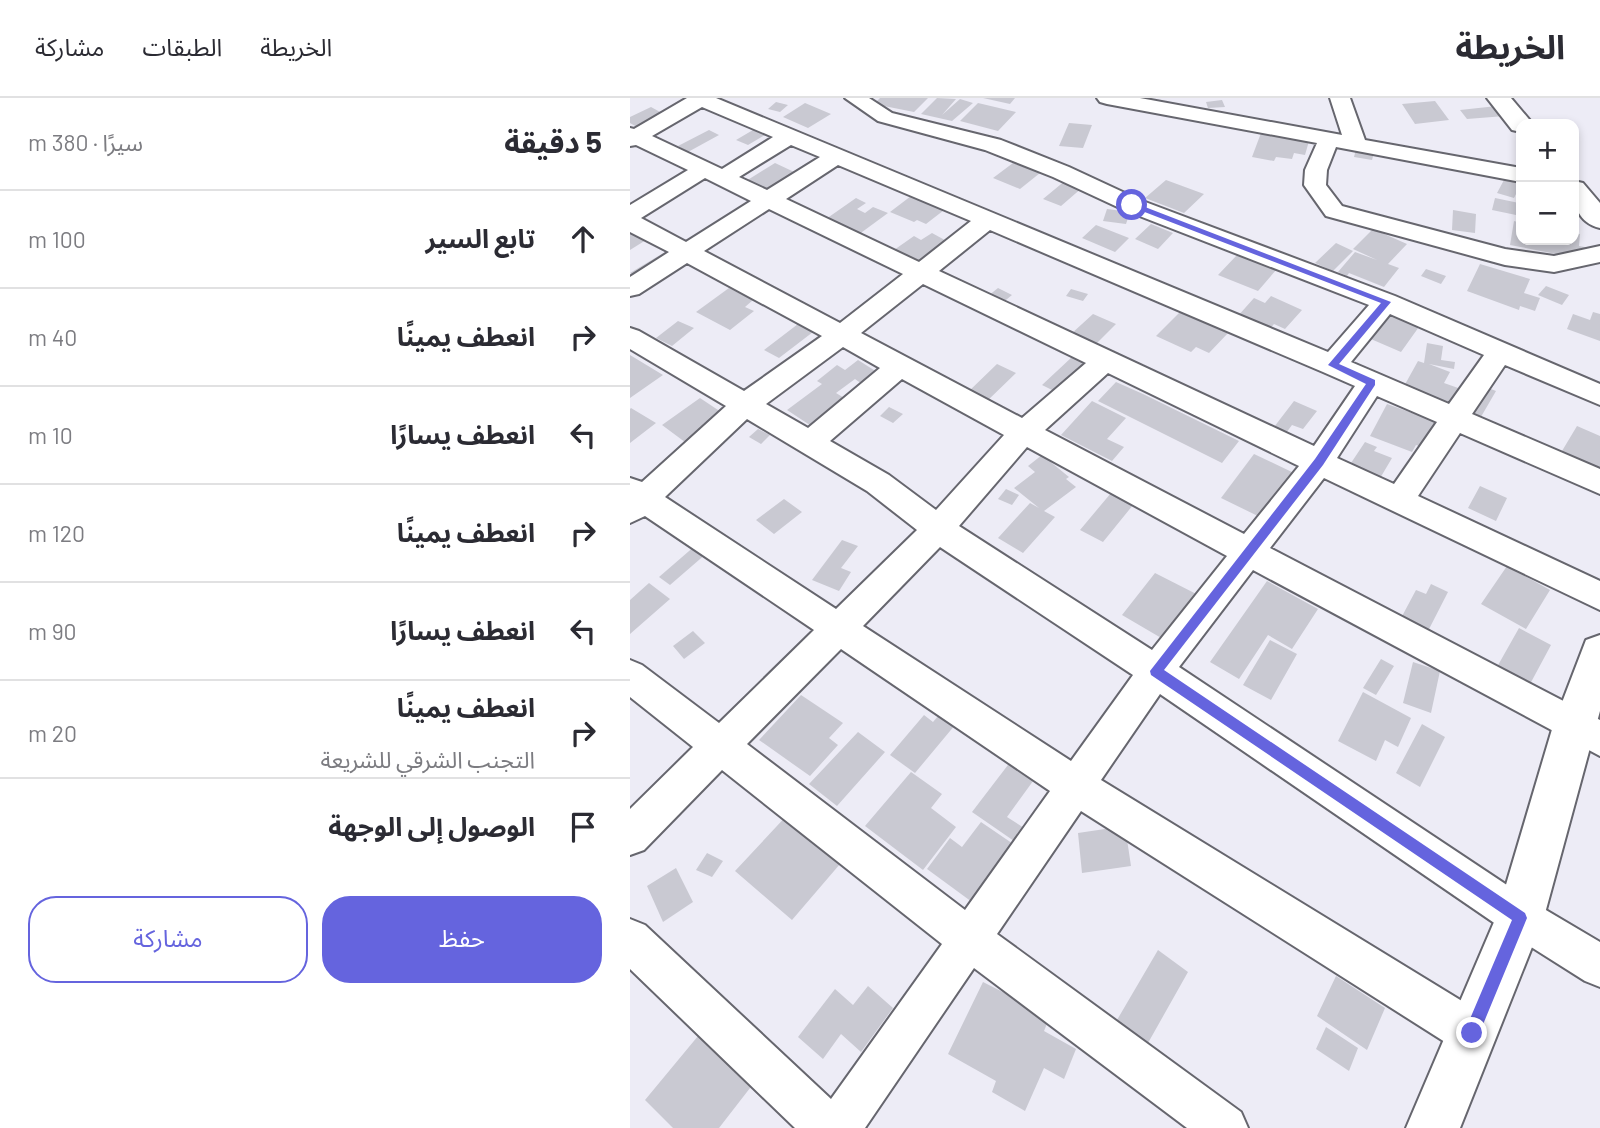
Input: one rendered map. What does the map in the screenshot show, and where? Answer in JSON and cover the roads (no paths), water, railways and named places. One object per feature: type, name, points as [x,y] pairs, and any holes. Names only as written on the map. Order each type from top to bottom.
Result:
[{"type":"main road","points":[[1499,98],[1516,119]]},
{"type":"main road","points":[[1579,195],[1600,220]]},
{"type":"main road","points":[[1433,1128],[1520,918],[1587,733],[1600,653]]},
{"type":"street","points":[[632,137],[702,98],[1333,365],[1600,482]]},
{"type":"street","points":[[855,98],[885,117],[993,145],[1061,172],[1132,205],[1387,302],[1600,396]]},
{"type":"street","points":[[1107,98],[1163,103],[1264,127],[1516,174]]},
{"type":"street","points":[[1340,98],[1356,144]]},
{"type":"street","points":[[1254,108],[1264,127]]},
{"type":"street","points":[[630,215],[790,136]]},
{"type":"street","points":[[632,137],[771,200],[1600,596]]},
{"type":"street","points":[[1329,139],[1313,180],[1316,193],[1334,211],[1505,257],[1554,264],[1600,254]]},
{"type":"street","points":[[630,288],[837,156]]},
{"type":"street","points":[[989,219],[842,335],[745,405],[635,500],[839,629],[1076,786],[1472,1033]]},
{"type":"street","points":[[630,222],[1587,733]]},
{"type":"street","points":[[1333,365],[1387,302]]},
{"type":"street","points":[[630,337],[877,484],[938,529],[1156,671],[1520,918],[1600,966]]},
{"type":"street","points":[[1399,500],[1500,352]]},
{"type":"street","points":[[630,836],[938,529],[1024,432],[1106,360]]},
{"type":"street","points":[[809,443],[900,366]]},
{"type":"street","points":[[838,1128],[1156,671],[1319,462],[1372,382]]},
{"type":"street","points":[[630,676],[970,940],[1225,1128]]},
{"type":"street","points":[[630,940],[828,1128]]}]
